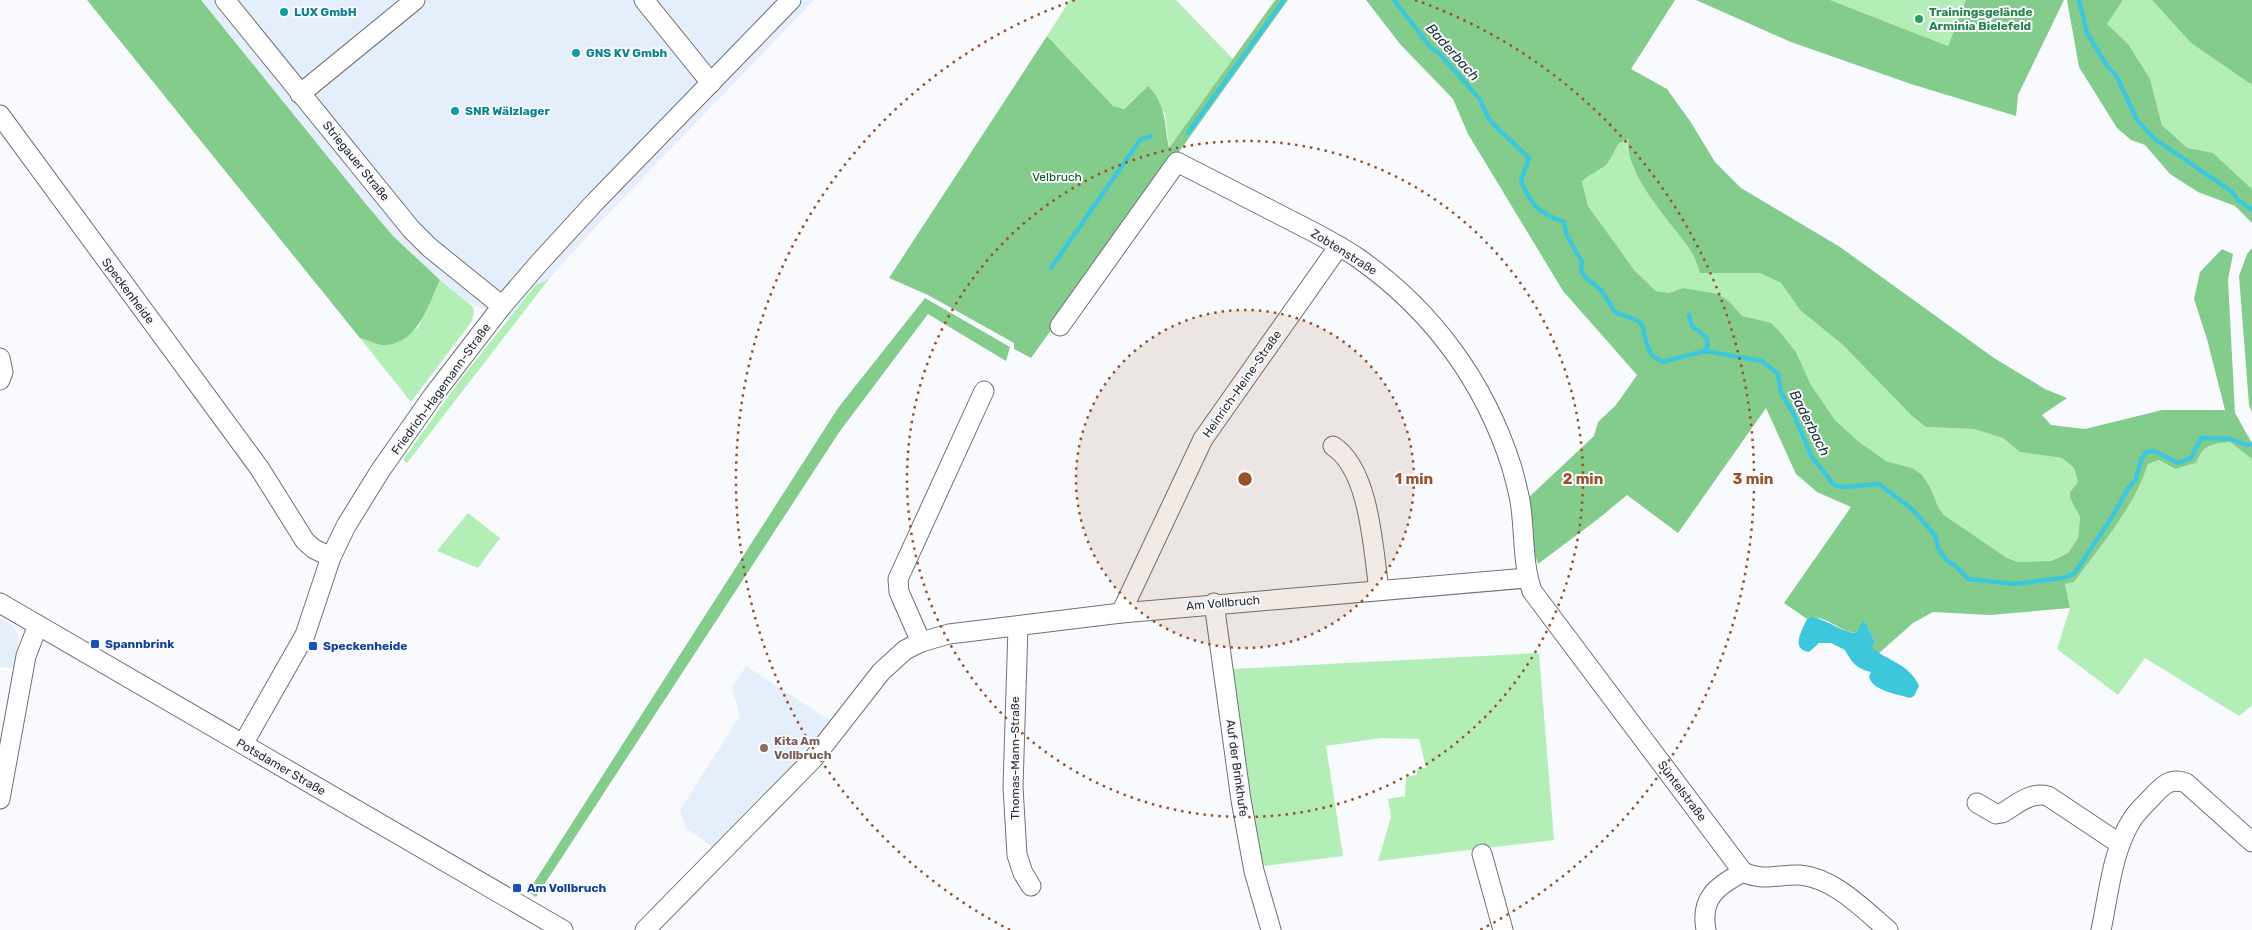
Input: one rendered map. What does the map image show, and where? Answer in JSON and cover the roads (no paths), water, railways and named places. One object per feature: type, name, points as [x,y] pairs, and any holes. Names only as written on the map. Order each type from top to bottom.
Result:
[{"type":"street","name":"Striegauer Straße","points":[[225,0],[411,229],[436,253],[502,306]]},
{"type":"street","points":[[300,94],[415,0]]},
{"type":"street","points":[[644,0],[711,83]]},
{"type":"street","name":"Friedrich-Hagemann-Straße","points":[[243,744],[305,635],[331,557],[346,526],[380,471],[438,390],[502,306],[595,202],[791,0]]},
{"type":"street","name":"Speckenheide","points":[[0,115],[260,469],[305,542],[314,549],[331,557]]},
{"type":"street","name":"Zobtenstraße","points":[[1060,326],[1177,162],[1339,246],[1396,287],[1421,310],[1440,332],[1476,385],[1512,468],[1520,500],[1527,578]]},
{"type":"street","name":"Heinrich-Heine-Straße","points":[[1121,613],[1206,433],[1339,246]]},
{"type":"street","points":[[0,358],[3,372],[0,380]]},
{"type":"street","points":[[921,642],[899,592],[898,579],[984,391]]},
{"type":"street","points":[[1333,446],[1343,452],[1358,479],[1367,510],[1379,590]]},
{"type":"street","name":"Am Vollbruch","points":[[644,930],[813,759],[881,672],[905,650],[921,642],[949,634],[1214,603],[1527,578]]},
{"type":"street","name":"Süntelstraße","points":[[1527,578],[1539,602],[1743,872]]},
{"type":"street","name":"Potsdamer Straße","points":[[0,603],[562,930]]},
{"type":"street","name":"Auf der Brinkhufe","points":[[1214,603],[1241,800],[1254,871],[1271,930]]},
{"type":"street","points":[[0,798],[26,656],[38,625]]},
{"type":"street","name":"Thomas-Mann-Straße","points":[[1018,627],[1013,787],[1017,855],[1023,873],[1031,886]]},
{"type":"street","points":[[2101,930],[2120,844],[2133,817],[2160,787],[2177,780],[2195,790],[2252,842]]},
{"type":"street","points":[[1977,803],[1996,814],[2002,813],[2032,795],[2040,793],[2048,796],[2120,844]]},
{"type":"street","points":[[1482,854],[1503,930]]},
{"type":"street","points":[[1706,930],[1704,920],[1706,905],[1713,893],[1725,882],[1743,872],[1754,878],[1800,875],[1823,881],[1848,896],[1888,930]]},
{"type":"water","points":[[1812,617],[1856,633],[1863,621],[1875,642],[1871,647],[1904,668],[1915,679],[1919,686],[1914,696],[1910,698],[1875,686],[1869,677],[1871,672],[1858,667],[1845,650],[1831,643],[1819,643],[1809,652],[1803,650],[1799,643],[1800,633],[1807,619]]},
{"type":"waterway","points":[[1188,133],[1284,0]]},
{"type":"waterway","name":"Baderbach","points":[[1394,0],[1431,48],[1440,54],[1476,95]]},
{"type":"waterway","points":[[2079,0],[2087,33],[2107,66],[2116,75],[2137,120],[2156,140],[2231,191],[2238,200],[2252,210]]},
{"type":"waterway","name":"Baderbach","points":[[1479,98],[1489,119],[1529,158],[1521,181],[1532,202],[1547,215],[1564,222],[1566,234],[1582,262],[1581,270],[1585,277],[1601,290],[1615,312],[1638,321],[1642,325],[1647,345],[1652,355],[1662,362],[1705,351],[1762,361],[1778,374],[1781,393],[1793,413],[1812,457],[1834,485],[1843,487],[1879,484],[1912,509],[1935,535],[1938,548],[1947,561],[1956,566],[1968,579],[2015,584],[2062,578],[2074,574],[2112,517],[2128,488],[2136,479],[2141,460],[2146,452],[2154,451],[2178,463],[2191,458],[2201,438],[2231,439],[2246,445],[2252,444]]},
{"type":"waterway","points":[[1051,268],[1140,140],[1151,136]]},
{"type":"waterway","points":[[1689,315],[1692,326],[1706,337],[1708,343],[1705,351]]},
{"type":"place","name":"LUX GmbH","points":[[284,12]]},
{"type":"place","name":"Trainingsgelände Arminia Bielefeld","points":[[1919,19]]},
{"type":"place","name":"GNS KV Gmbh","points":[[576,53]]},
{"type":"place","name":"SNR Wälzlager","points":[[455,111]]},
{"type":"place","name":"Spannbrink","points":[[95,644]]},
{"type":"place","name":"Speckenheide","points":[[313,646]]},
{"type":"place","name":"Kita Am Vollbruch","points":[[764,748]]},
{"type":"place","name":"Am Vollbruch","points":[[517,888]]},
{"type":"park label","name":"Velbruch","points":[[1057,177]]}]
